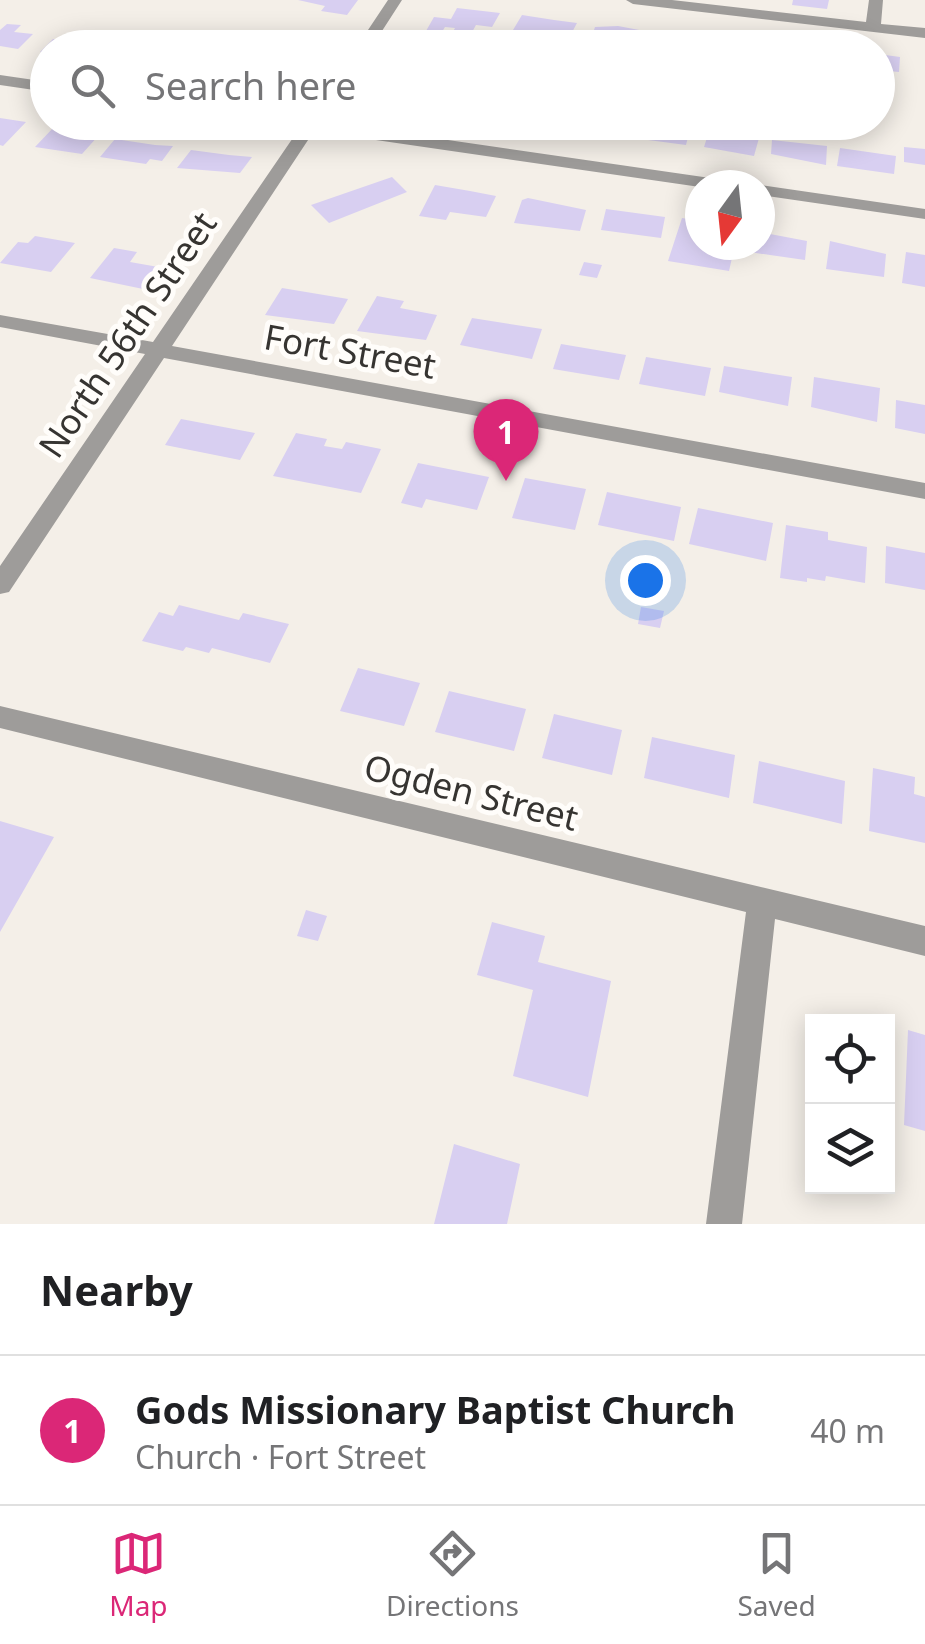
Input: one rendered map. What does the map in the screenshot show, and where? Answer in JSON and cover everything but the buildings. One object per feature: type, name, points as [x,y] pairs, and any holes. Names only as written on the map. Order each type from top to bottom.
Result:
[{"type":"street","points":[[375,30],[396,0]]},
{"type":"street","points":[[633,0],[894,30]]},
{"type":"street","points":[[873,28],[876,0]]},
{"type":"street","points":[[895,30],[925,33]]},
{"type":"street","points":[[0,80],[30,84]]},
{"type":"street","name":"North 56th Street","points":[[0,585],[300,140]]},
{"type":"street","points":[[419,140],[685,179]]},
{"type":"street","points":[[775,192],[925,214]]},
{"type":"street","name":"Fort Street","points":[[0,321],[925,491]]},
{"type":"street","name":"Ogden Street","points":[[0,717],[925,941]]},
{"type":"street","points":[[724,1224],[762,902]]},
{"type":"place","name":"Gods Missionary Baptist Church","points":[[506,481]]}]
